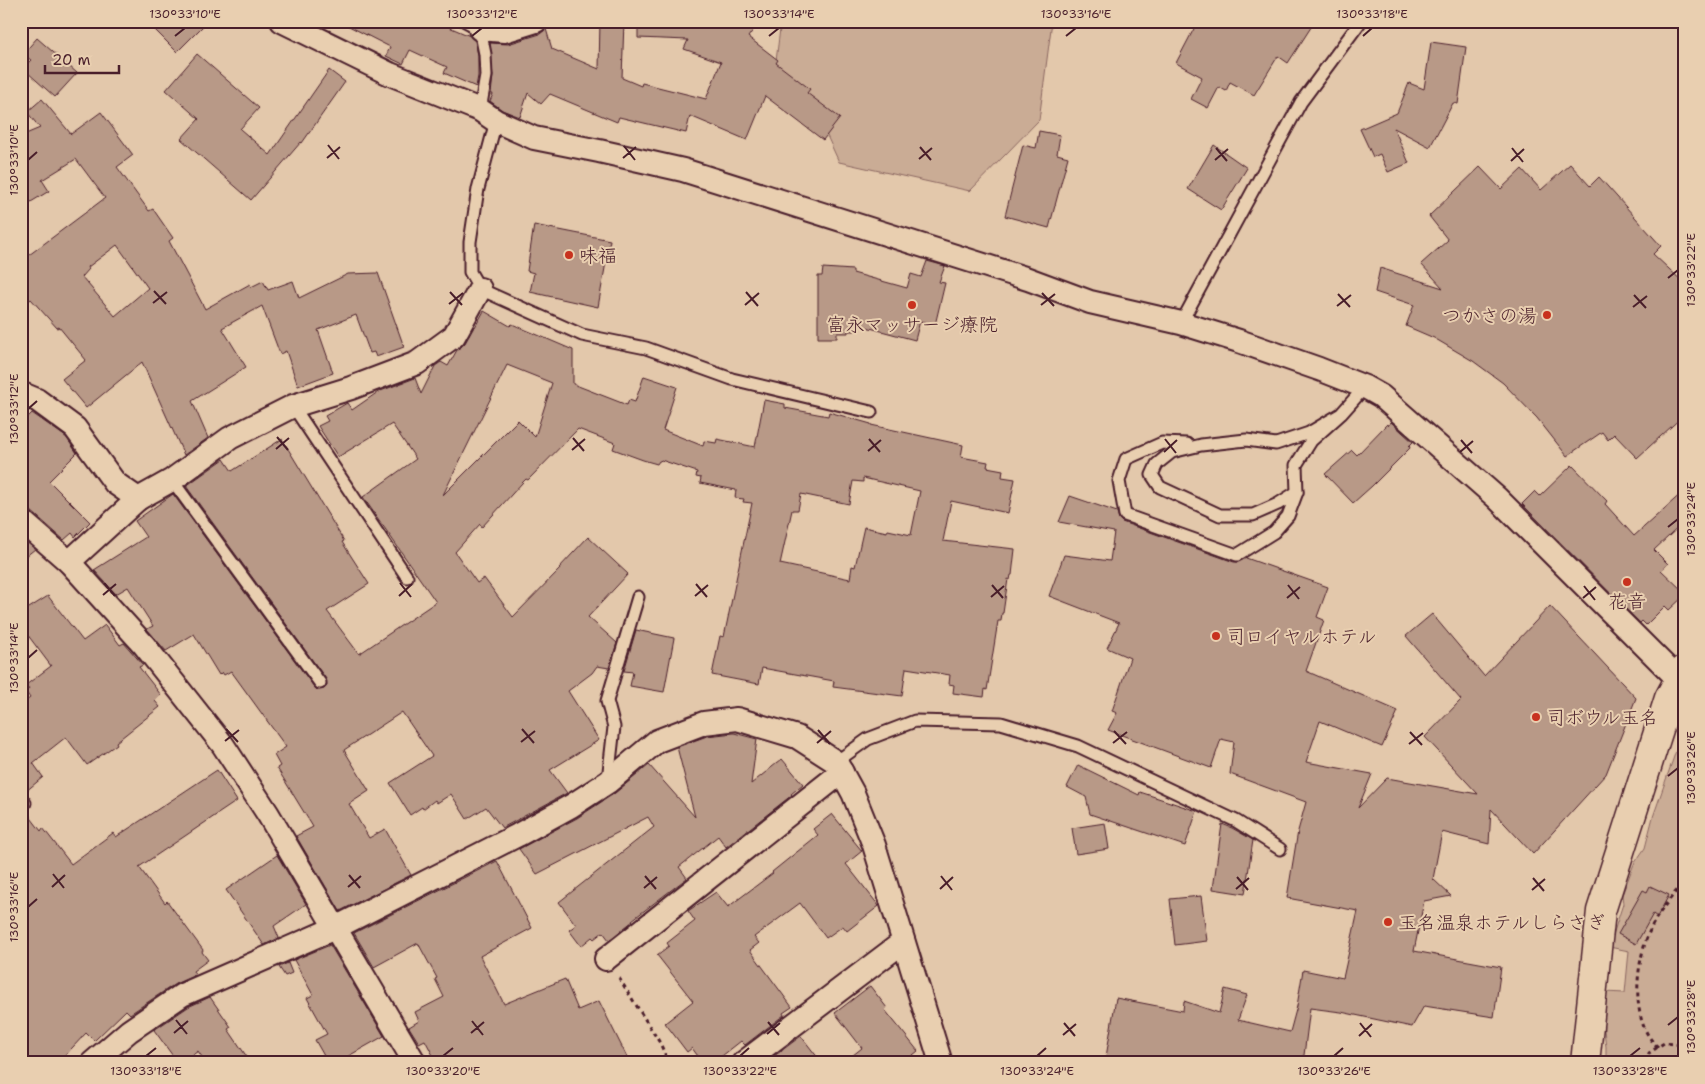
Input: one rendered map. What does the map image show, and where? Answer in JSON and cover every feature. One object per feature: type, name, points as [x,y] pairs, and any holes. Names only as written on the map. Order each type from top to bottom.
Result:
[{"type":"street","points":[[282,21],[390,74],[488,115],[534,138],[683,170],[1028,279],[1090,302],[1181,323],[1319,369],[1365,387],[1381,396],[1497,498],[1679,689],[1601,911],[1585,1063]]},
{"type":"street","points":[[473,25],[504,30],[536,21]]},
{"type":"street","points":[[69,562],[138,499],[172,480],[230,438],[293,406],[351,388],[417,363],[454,336],[480,289]]},
{"type":"street","points":[[23,397],[37,400],[75,428],[115,483],[138,499]]},
{"type":"street","points":[[21,520],[69,562],[144,646],[223,745],[268,814],[415,1063]]},
{"type":"street","points":[[92,1063],[128,1031],[182,994],[335,928],[518,835],[571,806],[608,782],[657,742],[704,723],[737,719],[798,737],[839,767],[853,793],[874,845],[941,1063]]},
{"type":"street","points":[[606,958],[839,767]]},
{"type":"street","points":[[744,1063],[903,942]]},
{"type":"lane","points":[[1181,323],[1301,102],[1361,21]]},
{"type":"lane","points":[[473,25],[486,54],[488,115],[470,242],[470,272],[480,289],[582,334],[646,348],[732,379],[871,412]]},
{"type":"lane","points":[[1201,445],[1162,443],[1126,459],[1119,481],[1125,516],[1237,555],[1274,532],[1288,516],[1297,492],[1296,465],[1311,441],[1341,414],[1365,387]]},
{"type":"lane","points":[[293,406],[407,577]]},
{"type":"lane","points":[[1297,492],[1278,504],[1253,515],[1220,515],[1160,488],[1152,475],[1157,464],[1172,452],[1201,445],[1246,440],[1276,444],[1309,433],[1341,414]]},
{"type":"lane","points":[[172,480],[320,683]]},
{"type":"lane","points":[[608,782],[614,728],[607,701],[638,597]]},
{"type":"lane","points":[[839,767],[868,739],[915,721],[1001,723],[1078,746],[1236,821],[1280,849]]},
{"type":"path","points":[[1658,1047],[1645,1032],[1638,1005],[1642,950],[1652,926],[1664,908],[1679,888],[1684,887]]},
{"type":"path","points":[[606,958],[660,1043],[669,1063]]},
{"type":"path","points":[[1647,1063],[1649,1054],[1664,1042],[1684,1045]]},
{"type":"shaded area","points":[[781,21],[1052,21],[1039,120],[970,191],[839,162],[817,114],[774,77]]},
{"type":"shaded area","points":[[1684,741],[1684,1063],[1606,1063],[1602,1013],[1604,992],[1625,993],[1629,951],[1609,947],[1623,904],[1622,895],[1634,864],[1645,848],[1653,817],[1678,745]]},
{"type":"building","points":[[146,21],[208,21],[177,52]]},
{"type":"building","points":[[339,21],[452,21],[449,27],[470,36],[475,41],[478,55],[476,87],[444,73],[447,67],[410,50],[403,64],[386,56],[390,47]]},
{"type":"building","points":[[600,21],[624,21],[622,78],[641,86],[642,83],[706,99],[721,62],[684,49],[688,40],[638,38],[638,21],[760,21],[748,37],[778,60],[776,63],[810,89],[807,93],[840,118],[823,140],[765,96],[747,140],[690,116],[686,133],[619,117],[617,122],[550,94],[541,104],[528,93],[520,117],[502,110],[490,101],[493,94],[491,94],[493,76],[490,43],[508,44],[540,34],[546,29],[552,49],[599,69]]},
{"type":"building","points":[[1198,21],[1315,21],[1288,63],[1278,56],[1254,95],[1230,82],[1226,91],[1219,87],[1208,108],[1191,99],[1202,77],[1176,63]]},
{"type":"building","points":[[37,38],[77,73],[55,97],[27,72],[29,70],[25,66],[31,60],[23,54]]},
{"type":"building","points":[[1431,42],[1466,47],[1458,104],[1453,103],[1430,147],[1394,128],[1409,163],[1388,172],[1380,154],[1373,157],[1360,129],[1397,113],[1409,83],[1424,89]]},
{"type":"building","points":[[197,54],[259,108],[240,129],[270,155],[329,70],[345,82],[302,143],[251,200],[181,139],[199,119],[166,90]]},
{"type":"building","points":[[42,99],[71,134],[101,112],[133,155],[117,167],[149,211],[153,209],[173,238],[169,241],[205,309],[250,284],[251,287],[263,281],[268,290],[293,281],[299,298],[348,274],[378,273],[404,347],[376,357],[374,352],[370,353],[356,315],[318,330],[333,373],[298,386],[286,351],[280,354],[262,306],[222,328],[246,367],[192,401],[208,438],[184,455],[142,362],[86,408],[62,379],[86,360],[59,327],[57,328],[31,299],[21,306],[21,261],[105,198],[76,159],[42,180],[49,191],[21,208],[21,136],[40,128],[27,112]],"holes":[[[117,245],[148,288],[115,316],[82,277],[89,269],[88,267]]]},
{"type":"building","points":[[1039,131],[1060,135],[1057,154],[1068,157],[1049,228],[1005,216],[1023,145],[1036,148]]},
{"type":"building","points":[[1214,145],[1247,168],[1221,210],[1188,189]]},
{"type":"building","name":"つかさの湯","points":[[1570,164],[1590,186],[1599,177],[1661,246],[1653,254],[1684,283],[1684,415],[1637,458],[1614,434],[1608,440],[1602,432],[1567,456],[1537,418],[1503,383],[1473,361],[1434,338],[1406,326],[1414,305],[1375,292],[1380,268],[1443,288],[1421,264],[1448,240],[1429,216],[1480,167],[1501,189],[1522,169],[1541,190]]},
{"type":"building","name":"味福","points":[[534,225],[610,240],[598,307],[530,292],[534,273],[527,271]]},
{"type":"building","points":[[927,261],[945,266],[939,282],[945,283],[935,325],[920,321],[915,340],[855,324],[855,331],[837,333],[837,338],[818,338],[818,276],[822,276],[823,268],[853,270],[853,273],[907,288],[911,274],[921,277]]},
{"type":"building","points":[[484,311],[510,326],[512,324],[573,350],[573,384],[627,405],[629,400],[635,402],[644,376],[677,387],[663,430],[703,446],[704,441],[716,443],[717,439],[755,447],[764,400],[785,404],[785,408],[828,416],[829,412],[871,425],[963,445],[961,457],[988,462],[987,467],[1003,470],[1002,477],[1015,479],[1008,513],[951,501],[943,541],[1015,549],[1012,575],[1010,580],[1008,579],[1001,621],[998,621],[987,690],[985,689],[984,697],[953,693],[954,685],[949,684],[950,675],[906,668],[902,696],[833,687],[834,681],[762,668],[759,684],[712,675],[720,636],[724,637],[752,503],[743,502],[744,499],[735,498],[736,490],[700,483],[701,478],[696,477],[697,472],[661,460],[657,464],[643,460],[613,449],[615,443],[578,429],[528,480],[526,479],[522,483],[482,527],[480,524],[455,552],[477,583],[484,578],[513,617],[588,537],[628,574],[588,617],[617,643],[609,668],[597,666],[592,673],[568,691],[599,740],[550,770],[567,793],[502,828],[486,807],[467,819],[451,794],[437,803],[435,800],[423,809],[422,807],[410,815],[390,783],[432,756],[402,712],[344,750],[369,791],[349,804],[369,838],[385,829],[411,875],[340,911],[296,836],[313,827],[277,768],[280,766],[274,755],[286,747],[231,671],[224,675],[222,672],[219,675],[194,634],[166,651],[147,629],[153,626],[128,587],[116,594],[94,570],[146,537],[135,521],[173,494],[314,687],[317,690],[324,689],[327,686],[326,679],[186,486],[224,459],[232,471],[282,439],[344,541],[342,542],[369,584],[327,611],[359,654],[436,602],[363,497],[416,459],[392,424],[338,457],[318,426],[328,421],[325,416],[347,403],[352,410],[378,392],[415,378],[421,394],[435,366],[441,362],[448,366],[457,350],[465,343]],"holes":[[[507,365],[552,383],[535,437],[518,420],[443,495]],[[863,478],[920,491],[911,535],[864,527],[855,567],[852,566],[850,579],[780,564],[792,510],[798,510],[801,494],[849,504],[853,481],[863,482]]]},
{"type":"building","points":[[32,413],[66,437],[77,453],[49,481],[90,522],[75,537],[72,533],[64,540],[30,510],[21,507],[21,424]]},
{"type":"building","points":[[1391,422],[1413,442],[1409,446],[1410,448],[1353,503],[1325,474],[1352,450],[1357,455]]},
{"type":"building","points":[[1572,465],[1607,501],[1605,504],[1634,536],[1684,491],[1684,522],[1654,550],[1668,564],[1661,570],[1684,592],[1684,596],[1669,610],[1665,606],[1646,625],[1642,621],[1640,623],[1522,504],[1535,491],[1540,496]]},
{"type":"building","points":[[1070,496],[1117,512],[1122,522],[1234,562],[1246,558],[1328,587],[1317,617],[1324,620],[1306,671],[1398,711],[1382,747],[1320,721],[1306,762],[1372,774],[1358,808],[1387,778],[1478,794],[1425,737],[1461,700],[1406,636],[1432,614],[1484,676],[1550,606],[1636,698],[1606,774],[1533,854],[1491,809],[1489,844],[1442,832],[1433,879],[1451,896],[1424,901],[1414,951],[1501,967],[1494,1017],[1424,1006],[1412,1027],[1341,1012],[1310,1008],[1303,1063],[1127,1063],[1106,1057],[1116,998],[1183,1011],[1184,1001],[1219,1013],[1225,989],[1247,995],[1238,1020],[1290,1032],[1297,1006],[1303,970],[1343,978],[1358,911],[1287,898],[1298,831],[1306,802],[1230,774],[1234,742],[1221,739],[1211,768],[1108,730],[1117,713],[1112,711],[1130,658],[1107,648],[1119,623],[1049,596],[1064,555],[1110,561],[1114,532],[1059,522]]},
{"type":"building","points":[[21,538],[35,549],[21,560]]},
{"type":"building","points":[[48,596],[83,641],[105,625],[120,645],[124,643],[143,665],[139,667],[161,695],[155,701],[160,707],[116,742],[117,744],[87,765],[66,737],[33,763],[43,777],[25,792],[21,791],[21,705],[30,698],[26,692],[29,689],[26,685],[51,666],[21,626],[21,613]]},
{"type":"building","points":[[636,630],[674,638],[664,692],[630,686],[633,672],[624,671]]},
{"type":"building","points":[[734,733],[757,739],[751,784],[782,759],[803,784],[792,795],[726,847],[718,836],[679,867],[687,878],[609,940],[603,932],[594,939],[592,937],[581,946],[569,930],[576,925],[559,902],[654,827],[648,817],[537,874],[519,849],[577,818],[615,793],[649,765],[695,817],[677,747],[707,736]]},
{"type":"building","points":[[1078,765],[1139,795],[1140,792],[1197,811],[1185,846],[1090,814],[1086,797],[1067,787]]},
{"type":"building","points":[[217,770],[237,801],[139,867],[165,903],[167,901],[203,950],[202,952],[208,960],[193,971],[195,975],[175,984],[130,1014],[126,1010],[94,1041],[86,1033],[58,1063],[33,1063],[21,1051],[21,809],[25,810],[41,831],[43,828],[71,864],[113,833],[116,837]]},
{"type":"building","points":[[832,814],[862,851],[846,864],[879,906],[847,931],[843,926],[826,938],[800,903],[754,937],[759,943],[750,950],[792,1007],[745,1045],[741,1041],[713,1063],[703,1063],[692,1048],[687,1052],[665,1023],[693,1001],[657,955],[669,946],[667,943],[695,921],[688,911],[716,892],[728,907],[773,873],[818,835],[813,829]]},
{"type":"building","points":[[1105,823],[1109,849],[1076,854],[1072,828]]},
{"type":"building","points":[[1222,824],[1253,840],[1245,894],[1213,889]]},
{"type":"building","points":[[277,855],[306,904],[274,926],[279,938],[264,945],[226,890]]},
{"type":"building","points":[[497,861],[532,928],[480,956],[504,1004],[565,979],[578,1010],[599,1001],[630,1063],[437,1063],[425,1040],[419,1043],[409,1027],[419,1021],[415,1012],[444,997],[435,979],[437,978],[418,943],[374,967],[354,933]]},
{"type":"building","points":[[1650,886],[1669,895],[1657,917],[1653,914],[1636,944],[1618,934],[1643,890],[1647,892]]},
{"type":"building","points":[[1201,896],[1207,941],[1175,945],[1170,899]]},
{"type":"building","points":[[330,945],[384,1036],[336,1063],[328,1063],[315,1040],[327,1034],[307,998],[313,995],[294,960]]},
{"type":"building","points":[[288,963],[292,973],[285,976],[279,967]]},
{"type":"building","points":[[870,986],[887,1008],[885,1010],[918,1051],[903,1063],[843,1063],[862,1048],[835,1013]]},
{"type":"building","points":[[210,997],[231,1027],[228,1029],[251,1063],[206,1063],[198,1051],[182,1063],[178,1063],[154,1030],[188,1007]]},
{"type":"building","points":[[801,1036],[822,1063],[765,1063]]},
{"type":"place","name":"味福","points":[[569,255]]},
{"type":"place","name":"富永マッサージ療院","points":[[912,305]]},
{"type":"place","name":"つかさの湯","points":[[1547,315]]},
{"type":"place","name":"花音","points":[[1627,582]]},
{"type":"place","name":"司ロイヤルホテル","points":[[1216,636]]},
{"type":"place","name":"司ボウル玉名","points":[[1536,717]]},
{"type":"place","name":"玉名温泉ホテルしらさぎ","points":[[1388,922]]}]
